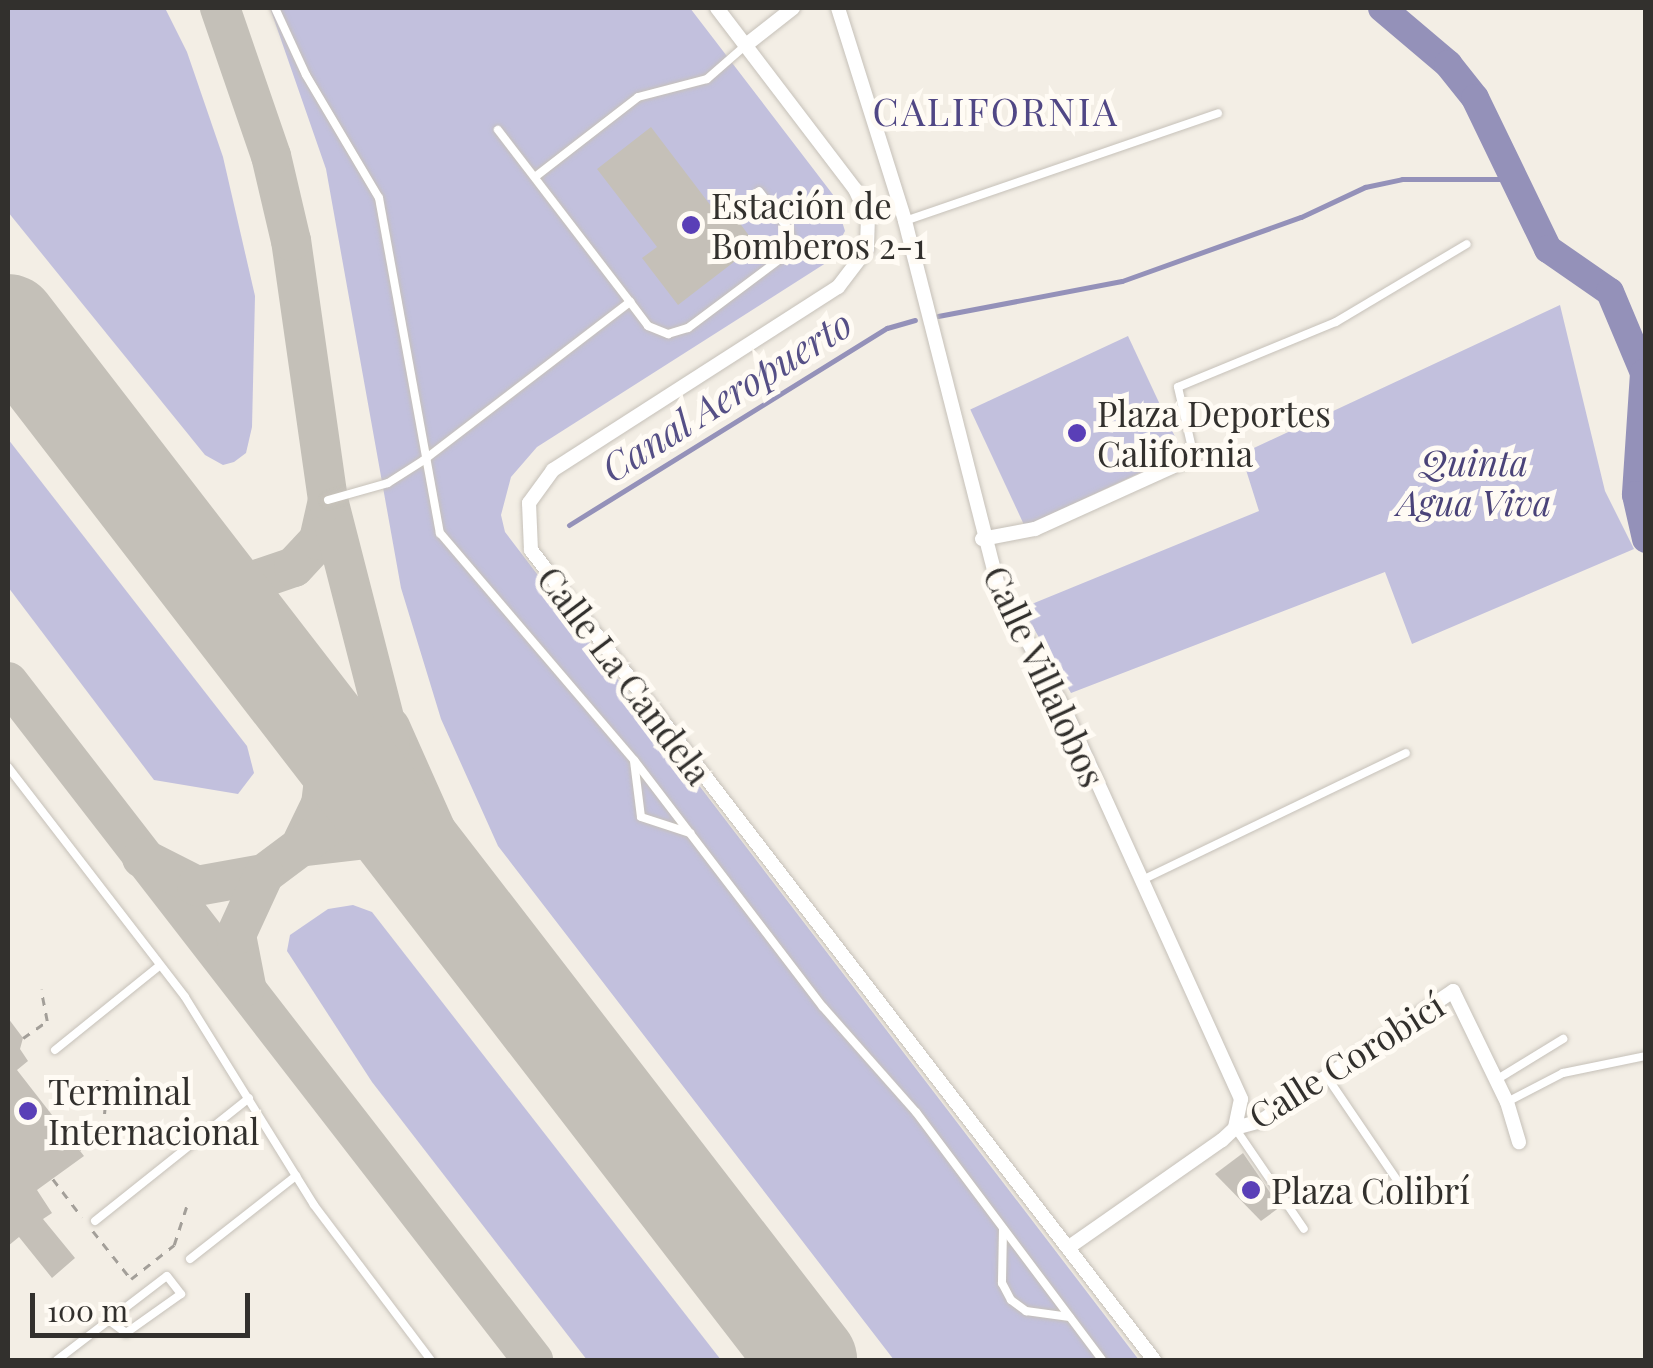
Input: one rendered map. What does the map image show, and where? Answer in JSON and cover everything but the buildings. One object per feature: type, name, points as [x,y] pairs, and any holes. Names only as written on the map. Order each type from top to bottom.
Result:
[{"type":"street","name":"Calle La Candela","points":[[717,8],[862,202],[870,232],[861,264],[838,287],[553,470],[529,503],[527,534],[542,568],[1154,1360]]},
{"type":"street","points":[[746,44],[792,8]]},
{"type":"street","name":"Calle Villalobos","points":[[838,8],[906,221],[982,538],[1234,1078],[1241,1100],[1236,1128]]},
{"type":"street","points":[[982,538],[1036,529],[1194,457]]},
{"type":"street","name":"Calle Corobicí","points":[[1236,1128],[1261,1121],[1453,991],[1508,1102],[1519,1142]]},
{"type":"street","points":[[1068,1248],[1236,1128]]},
{"type":"lane","points":[[276,8],[306,76],[379,198],[392,240],[424,460],[440,533],[456,558],[634,760],[1003,1227],[1102,1360]]},
{"type":"lane","points":[[534,178],[638,98],[707,79],[746,44]]},
{"type":"lane","points":[[906,221],[1218,113]]},
{"type":"lane","points":[[498,130],[648,326],[668,334],[688,328],[784,256],[792,242],[790,230],[760,191]]},
{"type":"lane","points":[[1194,457],[1178,387],[1336,322],[1467,244]]},
{"type":"lane","points":[[328,500],[388,483],[424,460],[630,302]]},
{"type":"lane","points":[[1139,881],[1406,753]]},
{"type":"lane","points":[[634,760],[641,817],[690,833]]},
{"type":"lane","points":[[8,767],[159,966],[249,1098],[296,1176],[431,1360]]},
{"type":"lane","points":[[55,1050],[159,966]]},
{"type":"lane","points":[[1496,1080],[1563,1039]]},
{"type":"lane","points":[[1508,1102],[1563,1073],[1646,1056]]},
{"type":"lane","points":[[1327,1077],[1401,1186]]},
{"type":"lane","points":[[94,1221],[249,1098]]},
{"type":"lane","points":[[1236,1128],[1304,1230]]},
{"type":"lane","points":[[190,1259],[296,1176]]},
{"type":"lane","points":[[1003,1227],[1002,1283],[1011,1300],[1026,1311],[1070,1317]]},
{"type":"lane","points":[[57,1360],[167,1276],[181,1294],[126,1333],[110,1321]]},
{"type":"path","points":[[23,1038],[48,1021],[41,990]]},
{"type":"path","points":[[79,1149],[103,1130],[107,1080]]},
{"type":"path","points":[[53,1179],[130,1280],[174,1245],[186,1206]]},
{"type":"green space","points":[[8,8],[165,8],[187,52],[223,157],[255,296],[252,427],[246,453],[234,462],[223,465],[205,455],[8,212]]},
{"type":"green space","points":[[270,8],[690,8],[834,196],[845,231],[829,261],[537,447],[511,477],[501,515],[505,532],[1139,1360],[894,1360],[498,846],[441,719],[401,588],[326,169]]},
{"type":"green space","name":"Quinta Agua Viva","points":[[1560,305],[1605,491],[1634,549],[1412,644],[1385,572],[1071,693],[1022,608],[1259,511],[1241,454]]},
{"type":"green space","name":"Plaza Deportes California","points":[[1128,336],[1183,453],[1025,526],[970,410]]},
{"type":"green space","points":[[8,439],[247,746],[254,773],[238,794],[154,780],[8,587]]},
{"type":"green space","points":[[353,905],[372,912],[721,1360],[587,1360],[372,1082],[287,951],[290,935],[328,909]]},
{"type":"waterway","points":[[1382,8],[1448,64],[1475,98],[1548,249],[1610,292],[1644,373],[1636,495],[1646,539]]},
{"type":"waterway","points":[[938,316],[1122,281],[1301,217],[1365,187],[1402,179],[1517,179]]},
{"type":"waterway","name":"Canal Aeropuerto","points":[[569,525],[887,328],[915,320]]},
{"type":"taxiway","points":[[142,858],[197,886],[264,874],[371,794],[387,763],[390,741],[328,500],[291,241],[271,156],[220,8]]},
{"type":"taxiway","points":[[198,569],[250,582],[294,567],[319,540],[328,500]]},
{"type":"taxiway","points":[[8,682],[533,1360]]},
{"type":"taxiway","points":[[294,692],[319,739],[325,772],[321,804],[303,841]]},
{"type":"taxiway","points":[[390,727],[448,857],[519,985]]},
{"type":"taxiway","points":[[307,846],[374,838],[425,863]]},
{"type":"taxiway","points":[[246,986],[236,935],[264,874]]},
{"type":"runway","points":[[8,323],[808,1360]]},
{"type":"place","name":"Estación de Bomberos 2-1","points":[[691,225]]},
{"type":"place","name":"Plaza Deportes California","points":[[1077,433]]},
{"type":"place","name":"Terminal Internacional","points":[[28,1111]]},
{"type":"place","name":"Plaza Colibrí","points":[[1251,1190]]},
{"type":"district","name":"CALIFORNIA","points":[[996,111]]}]
